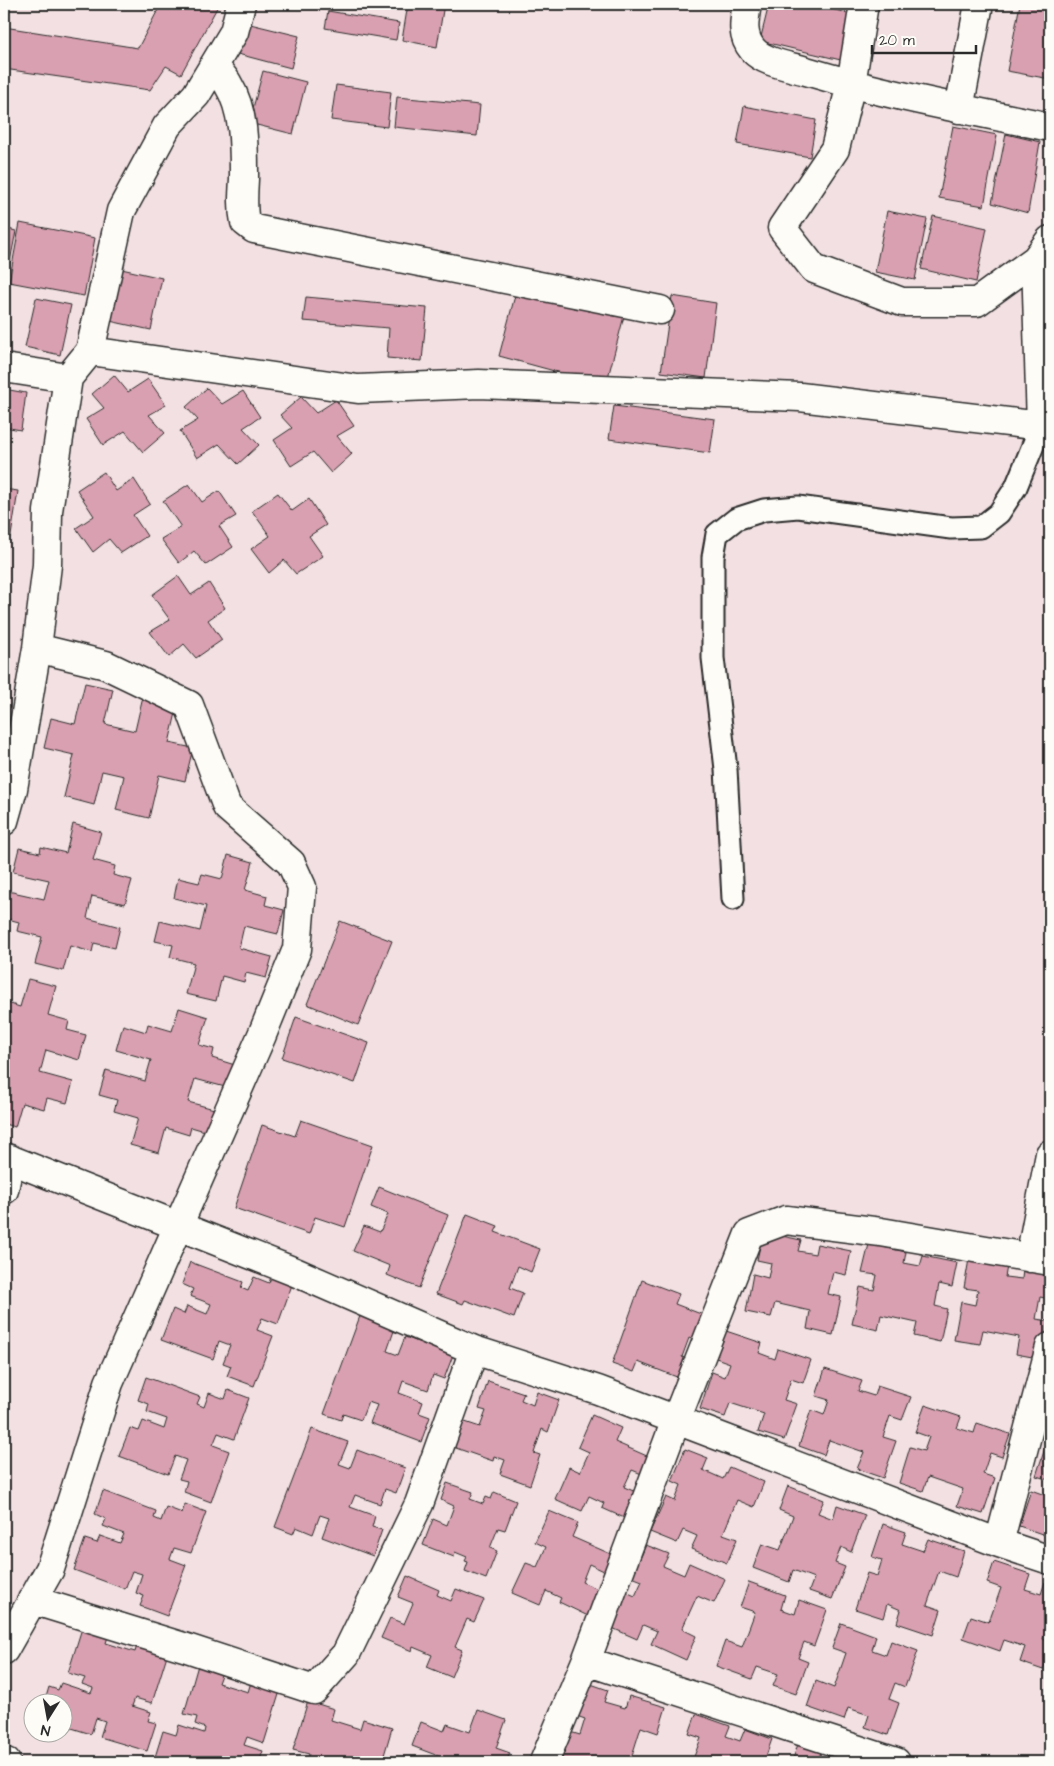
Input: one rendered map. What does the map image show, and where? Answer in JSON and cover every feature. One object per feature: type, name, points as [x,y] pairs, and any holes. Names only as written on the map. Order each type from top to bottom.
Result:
[{"type":"street","points":[[4,821],[13,789],[37,648],[47,565],[48,512],[68,378],[90,351],[122,211],[168,126],[196,95],[234,32],[242,4]]},
{"type":"street","points":[[747,4],[743,24],[746,41],[755,52],[771,60],[851,84],[959,109],[1050,127]]},
{"type":"street","points":[[864,4],[851,84],[835,149],[782,228],[814,269],[902,302],[977,302],[1043,250]]},
{"type":"street","points":[[959,109],[979,4]]},
{"type":"street","points":[[214,66],[228,83],[236,99],[241,118],[244,158],[243,212],[245,222],[254,229],[660,310]]},
{"type":"street","points":[[90,351],[358,389],[478,384],[800,397],[1046,428],[1043,250]]},
{"type":"street","points":[[4,368],[68,378]]},
{"type":"street","points":[[4,1650],[50,1569],[109,1383],[262,1035],[297,949],[302,887],[291,863],[227,808],[188,705],[106,664],[37,648]]},
{"type":"street","points":[[544,1762],[586,1661],[676,1420],[749,1234],[786,1220],[881,1232],[1040,1259],[1050,1154]]},
{"type":"street","points":[[4,1190],[7,1158],[294,1272],[474,1350],[598,1390],[999,1543],[1050,1560]]},
{"type":"street","points":[[999,1543],[1050,1347]]},
{"type":"street","points":[[32,1600],[314,1690],[346,1654],[418,1504],[474,1350]]},
{"type":"street","points":[[586,1661],[896,1762]]},
{"type":"lane","points":[[732,899],[726,768],[713,658],[713,557],[717,534],[736,519],[764,510],[798,507],[951,528],[981,527],[999,513],[1016,487],[1046,428]]},
{"type":"building","points":[[161,4],[219,4],[181,74],[166,66],[150,90],[4,69],[4,27],[138,48]]},
{"type":"building","points":[[408,4],[444,4],[437,47],[402,40]]},
{"type":"building","points":[[769,4],[810,4],[856,15],[845,61],[760,41]]},
{"type":"building","points":[[1020,4],[1050,4],[1050,79],[1007,71]]},
{"type":"building","points":[[328,11],[399,23],[396,40],[325,28]]},
{"type":"building","points":[[242,22],[299,36],[291,68],[234,53]]},
{"type":"building","points":[[263,71],[306,82],[293,134],[249,123]]},
{"type":"building","points":[[336,85],[391,92],[387,127],[331,120]]},
{"type":"building","points":[[397,97],[480,105],[477,136],[394,127]]},
{"type":"building","points":[[744,106],[816,120],[810,157],[737,144]]},
{"type":"building","points":[[953,126],[997,135],[984,206],[939,198]]},
{"type":"building","points":[[1006,134],[1040,142],[1028,213],[992,203]]},
{"type":"building","points":[[887,211],[927,219],[915,280],[875,272]]},
{"type":"building","points":[[933,216],[987,228],[976,282],[921,269]]},
{"type":"building","points":[[20,223],[95,238],[84,296],[9,282]]},
{"type":"building","points":[[4,228],[16,231],[6,282],[4,282]]},
{"type":"building","points":[[117,268],[162,278],[151,330],[105,320]]},
{"type":"building","points":[[517,288],[624,316],[606,385],[499,356]]},
{"type":"building","points":[[672,296],[716,303],[706,378],[661,372]]},
{"type":"building","points":[[306,297],[427,308],[422,361],[387,358],[389,328],[303,321]]},
{"type":"building","points":[[36,298],[71,305],[60,355],[25,347]]},
{"type":"building","points":[[114,375],[128,392],[148,379],[166,405],[149,415],[165,433],[143,452],[125,431],[103,445],[86,419],[104,408],[92,394]]},
{"type":"building","points":[[207,388],[222,404],[243,391],[260,417],[243,428],[259,445],[238,464],[219,444],[197,458],[180,431],[198,420],[186,407]]},
{"type":"building","points":[[4,389],[26,393],[21,430],[4,427]]},
{"type":"building","points":[[301,397],[316,413],[336,400],[354,426],[337,436],[352,454],[331,473],[313,452],[291,466],[274,440],[292,428],[280,415]]},
{"type":"building","points":[[614,406],[715,419],[710,453],[609,439]]},
{"type":"building","points":[[104,472],[116,491],[134,479],[150,504],[133,515],[147,536],[121,553],[109,539],[93,552],[76,528],[94,516],[77,490]]},
{"type":"building","points":[[189,484],[202,502],[219,491],[236,516],[219,526],[233,547],[206,565],[194,551],[179,563],[161,539],[181,527],[163,501]]},
{"type":"building","points":[[4,489],[18,491],[11,536],[4,535]]},
{"type":"building","points":[[278,493],[292,511],[309,499],[326,525],[309,536],[323,556],[296,574],[284,560],[269,573],[251,549],[270,536],[252,511]]},
{"type":"building","points":[[178,576],[191,595],[209,583],[225,608],[208,620],[222,640],[196,658],[184,644],[169,657],[150,632],[170,620],[152,595]]},
{"type":"building","points":[[85,683],[113,689],[105,724],[135,731],[143,696],[178,704],[169,743],[193,748],[185,781],[159,775],[149,818],[116,810],[124,776],[102,771],[94,805],[64,797],[74,755],[44,748],[51,718],[75,724]]},
{"type":"building","points":[[73,824],[101,832],[93,860],[115,866],[113,875],[132,880],[125,904],[92,896],[87,918],[120,927],[115,948],[94,943],[92,952],[70,946],[63,971],[35,964],[42,937],[17,931],[19,922],[4,918],[4,907],[8,891],[44,899],[49,880],[13,872],[19,848],[40,853],[41,847],[66,853]]},
{"type":"building","points":[[228,855],[253,862],[245,890],[267,896],[265,905],[284,910],[278,934],[244,926],[239,948],[272,957],[266,978],[246,973],[244,982],[222,976],[216,1001],[186,994],[194,963],[170,957],[173,945],[155,941],[160,921],[200,931],[206,906],[174,898],[178,878],[199,883],[202,874],[222,879]]},
{"type":"building","points":[[340,921],[392,941],[358,1025],[307,1004]]},
{"type":"building","points":[[28,979],[56,986],[48,1015],[69,1021],[67,1030],[86,1035],[79,1060],[46,1050],[40,1073],[73,1082],[67,1103],[47,1098],[44,1109],[22,1103],[15,1127],[4,1124],[4,1002],[20,1007]]},
{"type":"building","points":[[179,1008],[208,1017],[199,1045],[214,1049],[212,1058],[235,1065],[229,1088],[195,1079],[188,1102],[218,1110],[212,1133],[191,1127],[189,1135],[166,1128],[159,1153],[130,1145],[138,1118],[114,1111],[117,1100],[99,1095],[106,1070],[145,1081],[151,1060],[116,1050],[123,1025],[146,1032],[148,1024],[172,1031]]},
{"type":"building","points":[[296,1017],[369,1043],[355,1083],[282,1058]]},
{"type":"building","points":[[301,1120],[373,1145],[345,1227],[315,1217],[309,1234],[234,1208],[262,1125],[295,1136]]},
{"type":"building","points":[[379,1187],[448,1215],[419,1288],[387,1275],[390,1266],[353,1251],[364,1226],[380,1232],[388,1214],[371,1207]]},
{"type":"building","points":[[467,1214],[498,1226],[495,1232],[540,1249],[531,1272],[518,1266],[510,1288],[523,1293],[514,1318],[465,1300],[463,1304],[436,1294]]},
{"type":"building","points":[[763,1232],[801,1240],[798,1251],[815,1254],[817,1244],[851,1251],[846,1275],[833,1272],[828,1294],[841,1297],[833,1335],[807,1329],[810,1311],[775,1303],[771,1317],[746,1312],[753,1274],[768,1278],[771,1263],[757,1260]]},
{"type":"building","points":[[869,1244],[906,1252],[904,1263],[920,1266],[923,1256],[957,1263],[952,1287],[939,1284],[935,1306],[947,1309],[940,1342],[914,1336],[917,1323],[881,1315],[878,1330],[852,1324],[860,1287],[874,1290],[877,1275],[862,1273]]},
{"type":"building","points":[[969,1259],[1007,1266],[1005,1277],[1022,1279],[1023,1269],[1050,1274],[1050,1299],[1040,1297],[1036,1319],[1049,1321],[1043,1359],[1016,1354],[1019,1337],[983,1330],[980,1344],[954,1340],[961,1302],[975,1305],[978,1290],[964,1288]]},
{"type":"building","points":[[190,1262],[243,1282],[241,1288],[248,1291],[254,1277],[269,1283],[272,1274],[293,1282],[278,1324],[262,1318],[257,1330],[273,1336],[254,1386],[227,1376],[231,1366],[223,1363],[230,1345],[219,1341],[213,1359],[161,1340],[173,1309],[184,1314],[187,1306],[207,1314],[211,1304],[190,1296],[193,1289],[182,1284]]},
{"type":"building","points":[[642,1280],[679,1294],[675,1304],[706,1316],[696,1341],[689,1338],[682,1357],[689,1360],[682,1379],[638,1362],[634,1372],[612,1364]]},
{"type":"building","points":[[360,1316],[395,1328],[387,1351],[398,1355],[405,1337],[453,1355],[444,1379],[433,1375],[428,1390],[403,1381],[399,1393],[423,1402],[419,1413],[430,1417],[421,1442],[370,1423],[377,1405],[368,1402],[361,1420],[343,1414],[341,1420],[324,1414]]},
{"type":"building","points":[[726,1331],[762,1343],[759,1353],[775,1359],[778,1349],[811,1360],[803,1383],[791,1379],[784,1400],[797,1404],[784,1440],[758,1432],[764,1414],[730,1403],[725,1417],[700,1409],[712,1372],[725,1377],[730,1363],[716,1358]]},
{"type":"building","points":[[825,1369],[862,1381],[858,1391],[874,1396],[877,1386],[911,1397],[902,1420],[890,1416],[883,1437],[896,1441],[883,1478],[857,1469],[864,1452],[829,1440],[824,1455],[799,1446],[811,1410],[824,1415],[829,1400],[816,1396]]},
{"type":"building","points":[[146,1377],[200,1397],[197,1404],[204,1407],[209,1393],[225,1399],[228,1390],[249,1398],[234,1439],[218,1433],[213,1445],[229,1451],[211,1502],[184,1492],[187,1481],[179,1479],[186,1460],[175,1456],[168,1474],[119,1456],[130,1428],[139,1431],[143,1421],[164,1429],[167,1419],[147,1412],[149,1404],[138,1400]]},
{"type":"building","points":[[488,1381],[524,1393],[521,1400],[533,1405],[537,1392],[559,1400],[548,1432],[542,1429],[534,1453],[540,1455],[530,1485],[500,1474],[505,1460],[494,1456],[493,1461],[453,1447],[462,1421],[480,1427],[486,1411],[479,1409]]},
{"type":"building","points":[[925,1405],[961,1417],[957,1428],[974,1433],[977,1423],[1010,1434],[1002,1457],[990,1453],[983,1474],[995,1478],[983,1514],[957,1506],[963,1489],[928,1477],[923,1491],[899,1483],[910,1447],[924,1451],[929,1437],[915,1432]]},
{"type":"building","points":[[592,1415],[621,1428],[615,1442],[656,1460],[649,1477],[632,1470],[624,1487],[643,1495],[631,1521],[602,1508],[604,1503],[589,1496],[582,1511],[555,1499],[569,1467],[580,1472],[589,1452],[578,1447]]},
{"type":"building","points":[[312,1429],[348,1442],[339,1464],[350,1468],[357,1450],[405,1468],[396,1493],[385,1489],[380,1504],[355,1495],[350,1507],[375,1516],[372,1527],[382,1530],[373,1556],[322,1537],[329,1518],[320,1515],[313,1534],[296,1527],[293,1534],[275,1527]]},
{"type":"building","points":[[1045,1448],[1050,1450],[1050,1480],[1036,1476]]},
{"type":"building","points":[[685,1449],[708,1458],[703,1470],[723,1479],[729,1467],[764,1482],[754,1507],[737,1500],[723,1534],[737,1539],[727,1563],[691,1549],[697,1536],[683,1530],[677,1543],[650,1532],[666,1497],[675,1501],[681,1485],[672,1481]]},
{"type":"building","points":[[1050,1480],[1050,1520],[1045,1535],[1019,1526],[1031,1490],[1045,1495]]},
{"type":"building","points":[[447,1483],[473,1492],[470,1499],[483,1504],[486,1497],[491,1499],[494,1492],[516,1501],[505,1530],[498,1528],[490,1548],[497,1551],[486,1579],[465,1571],[468,1562],[465,1561],[467,1557],[455,1552],[454,1557],[423,1545],[433,1519],[447,1525],[454,1506],[441,1500]]},
{"type":"building","points":[[788,1486],[824,1500],[818,1513],[833,1519],[837,1505],[865,1515],[851,1552],[841,1547],[835,1563],[845,1567],[832,1599],[809,1591],[814,1578],[793,1570],[789,1582],[753,1568],[762,1544],[780,1550],[793,1516],[779,1510]]},
{"type":"building","points":[[103,1491],[156,1511],[154,1518],[161,1521],[166,1507],[182,1513],[185,1504],[206,1512],[191,1553],[174,1548],[170,1559],[186,1565],[167,1616],[140,1606],[144,1596],[136,1593],[142,1574],[132,1571],[125,1589],[74,1570],[85,1539],[97,1543],[100,1536],[120,1543],[124,1534],[103,1526],[106,1519],[95,1514]]},
{"type":"building","points":[[549,1511],[578,1523],[572,1537],[613,1555],[606,1572],[589,1564],[582,1582],[600,1590],[588,1616],[559,1602],[561,1598],[546,1591],[540,1605],[512,1593],[526,1563],[537,1567],[546,1547],[535,1542]]},
{"type":"building","points":[[883,1524],[906,1532],[902,1544],[923,1551],[928,1539],[964,1551],[956,1577],[939,1571],[927,1605],[941,1610],[933,1635],[897,1623],[901,1610],[887,1604],[883,1618],[855,1609],[867,1573],[877,1576],[882,1560],[872,1557]]},
{"type":"building","points":[[646,1545],[669,1554],[663,1566],[684,1575],[689,1563],[725,1579],[714,1603],[697,1596],[682,1629],[696,1636],[686,1660],[651,1644],[657,1631],[643,1625],[637,1639],[610,1627],[626,1592],[635,1596],[642,1581],[632,1577]]},
{"type":"building","points":[[994,1562],[1030,1574],[1025,1589],[1041,1594],[1045,1582],[1050,1584],[1050,1624],[1048,1623],[1043,1639],[1050,1642],[1050,1650],[1043,1670],[1020,1662],[1025,1647],[1004,1640],[1000,1651],[963,1638],[971,1616],[989,1622],[1001,1588],[987,1583]]},
{"type":"building","points":[[407,1576],[439,1590],[437,1595],[451,1601],[456,1589],[484,1600],[474,1622],[467,1619],[455,1647],[462,1650],[451,1677],[427,1667],[432,1655],[413,1647],[412,1651],[381,1638],[390,1618],[404,1624],[413,1603],[398,1597]]},
{"type":"building","points":[[749,1582],[785,1595],[781,1609],[795,1614],[799,1600],[827,1610],[814,1646],[804,1642],[798,1658],[808,1662],[796,1694],[773,1686],[778,1674],[757,1667],[752,1679],[716,1666],[725,1641],[742,1647],[755,1612],[740,1607]]},
{"type":"building","points":[[841,1623],[876,1636],[872,1650],[886,1655],[891,1641],[918,1651],[905,1687],[895,1683],[889,1699],[899,1703],[888,1735],[865,1727],[869,1715],[848,1708],[844,1720],[807,1707],[816,1681],[834,1688],[846,1653],[832,1648]]},
{"type":"building","points":[[83,1625],[109,1633],[106,1643],[135,1652],[138,1642],[168,1652],[152,1703],[135,1698],[132,1706],[151,1712],[148,1721],[156,1723],[147,1751],[100,1737],[105,1721],[96,1718],[91,1734],[72,1728],[72,1694],[47,1694],[49,1687],[58,1690],[61,1683],[91,1693],[93,1688],[82,1684],[85,1678],[68,1673]]},
{"type":"building","points":[[198,1665],[222,1672],[218,1683],[248,1692],[251,1682],[280,1691],[264,1743],[247,1737],[244,1745],[263,1751],[260,1760],[268,1762],[217,1762],[218,1760],[209,1758],[207,1762],[172,1762],[155,1757],[163,1731],[176,1735],[179,1725],[204,1733],[205,1728],[195,1724],[197,1717],[184,1714]]},
{"type":"building","points":[[585,1682],[608,1690],[604,1702],[625,1708],[629,1696],[666,1707],[658,1733],[641,1727],[630,1762],[561,1762],[570,1732],[580,1735],[585,1719],[574,1715]]},
{"type":"building","points":[[308,1701],[334,1709],[331,1720],[360,1729],[363,1719],[392,1728],[382,1762],[311,1762],[307,1761],[309,1754],[293,1750]]},
{"type":"building","points":[[478,1710],[506,1720],[496,1748],[510,1753],[506,1762],[445,1762],[446,1759],[412,1746],[421,1722],[444,1731],[447,1724],[470,1732]]},
{"type":"building","points":[[696,1714],[730,1726],[726,1736],[740,1741],[745,1729],[772,1739],[764,1762],[692,1762],[701,1738],[689,1734]]},
{"type":"building","points":[[798,1744],[821,1752],[818,1762],[792,1762]]}]
